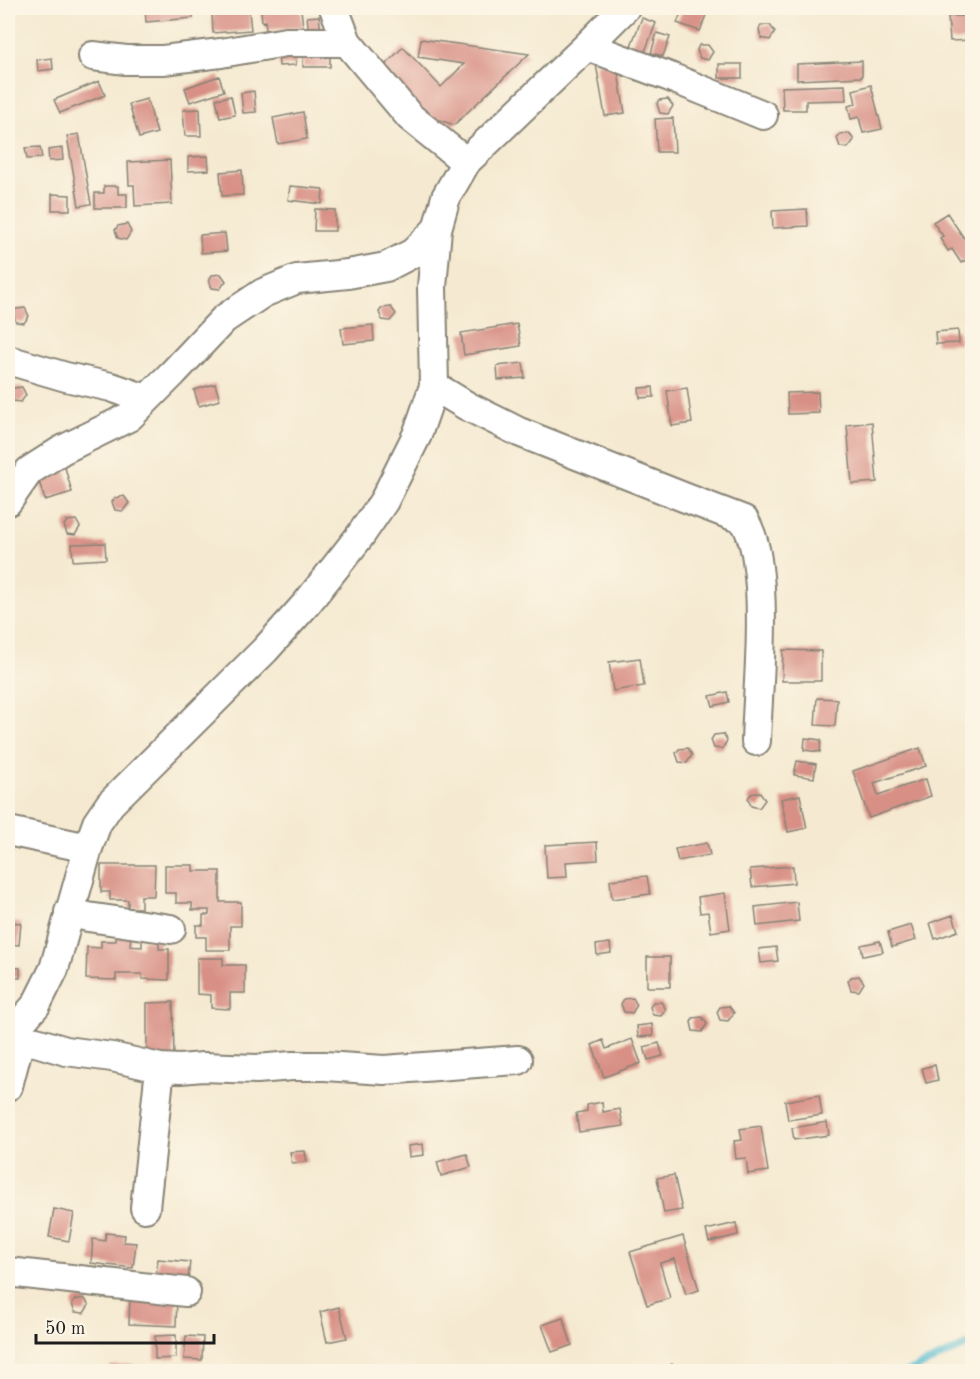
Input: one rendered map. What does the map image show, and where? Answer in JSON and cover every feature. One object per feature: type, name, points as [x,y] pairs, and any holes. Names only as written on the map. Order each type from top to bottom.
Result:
[{"type":"street","points":[[334,8],[347,42],[410,117],[466,162]]},
{"type":"street","points":[[8,1086],[16,1029],[36,1005],[54,969],[97,823],[110,804],[265,651],[307,603],[360,536],[384,501],[412,445],[434,386],[432,287],[437,229],[446,197],[466,162],[625,8]]},
{"type":"street","points":[[93,56],[126,60],[163,60],[286,42],[347,42]]},
{"type":"street","points":[[587,46],[763,115]]},
{"type":"street","points":[[8,501],[29,471],[62,450],[129,417],[224,319],[263,293],[297,279],[387,267],[413,253],[437,229]]},
{"type":"street","points":[[8,360],[111,387],[146,399]]},
{"type":"street","points":[[434,386],[467,406],[519,432],[744,520],[750,529],[758,562],[761,601],[756,741]]},
{"type":"street","points":[[8,831],[88,848]]},
{"type":"street","points":[[69,912],[88,917],[171,929]]},
{"type":"street","points":[[16,1029],[36,1042],[66,1051],[112,1057],[160,1068],[257,1069],[325,1066],[384,1070],[518,1060]]},
{"type":"street","points":[[145,1208],[160,1068]]},
{"type":"street","points":[[8,1272],[186,1292]]},
{"type":"building","points":[[145,8],[193,8],[193,18],[146,22]]},
{"type":"building","points":[[264,8],[301,9],[303,27],[266,30],[265,21],[262,22],[261,11],[265,10]]},
{"type":"building","points":[[683,8],[694,8],[707,12],[700,31],[677,23]]},
{"type":"building","points":[[249,11],[251,30],[213,33],[212,14]]},
{"type":"building","points":[[319,16],[321,32],[309,33],[307,17]]},
{"type":"building","points":[[948,16],[965,16],[965,26],[971,25],[972,40],[950,41]]},
{"type":"building","points":[[642,18],[656,23],[644,54],[630,48]]},
{"type":"building","points":[[761,25],[770,25],[775,32],[770,40],[761,38],[759,30]]},
{"type":"building","points":[[657,33],[670,37],[663,56],[651,53]]},
{"type":"building","points":[[421,39],[529,54],[454,125],[419,113],[379,71],[403,47],[441,87],[464,64],[418,57]]},
{"type":"building","points":[[699,45],[708,45],[713,52],[708,60],[700,58],[697,50]]},
{"type":"building","points":[[303,50],[330,50],[330,67],[303,67]]},
{"type":"building","points":[[295,51],[296,65],[279,66],[278,53]]},
{"type":"building","points":[[52,58],[53,69],[38,71],[37,60]]},
{"type":"building","points":[[616,61],[625,113],[605,116],[596,64]]},
{"type":"building","points":[[862,61],[862,77],[797,80],[797,64]]},
{"type":"building","points":[[719,64],[742,64],[742,78],[719,78]]},
{"type":"building","points":[[219,76],[224,91],[190,102],[185,88]]},
{"type":"building","points":[[99,81],[105,95],[60,113],[54,100]]},
{"type":"building","points":[[845,85],[846,100],[806,101],[806,110],[783,110],[782,87]]},
{"type":"building","points":[[871,85],[882,129],[863,133],[859,117],[851,119],[848,106],[856,104],[853,90]]},
{"type":"building","points":[[254,91],[256,112],[243,113],[241,93]]},
{"type":"building","points":[[231,96],[235,115],[220,118],[216,99]]},
{"type":"building","points":[[147,99],[157,133],[139,138],[129,104]]},
{"type":"building","points":[[668,99],[673,106],[668,114],[660,113],[657,104],[659,100]]},
{"type":"building","points":[[200,109],[201,136],[185,136],[183,110]]},
{"type":"building","points":[[303,112],[307,139],[278,144],[273,118]]},
{"type":"building","points":[[673,118],[675,152],[657,152],[655,119]]},
{"type":"building","points":[[849,133],[854,140],[848,148],[840,147],[837,138],[840,134]]},
{"type":"building","points":[[79,134],[91,204],[79,206],[67,136]]},
{"type":"building","points":[[40,147],[42,158],[27,159],[25,148]]},
{"type":"building","points":[[62,148],[63,160],[49,161],[48,150]]},
{"type":"building","points":[[208,156],[209,170],[188,171],[188,157]]},
{"type":"building","points":[[170,160],[172,204],[135,206],[134,185],[129,185],[128,162]]},
{"type":"building","points":[[242,170],[243,195],[222,196],[220,172]]},
{"type":"building","points":[[104,186],[118,186],[118,194],[127,194],[127,208],[95,208],[95,193],[104,193]]},
{"type":"building","points":[[290,186],[323,189],[322,204],[288,200]]},
{"type":"building","points":[[52,194],[70,195],[70,210],[52,210]]},
{"type":"building","points":[[315,209],[335,210],[335,231],[314,231]]},
{"type":"building","points":[[807,209],[808,226],[773,228],[772,211]]},
{"type":"building","points":[[947,213],[972,250],[972,256],[961,263],[952,249],[948,251],[940,238],[943,236],[933,222]]},
{"type":"building","points":[[127,224],[131,232],[126,240],[118,238],[115,230],[118,226]]},
{"type":"building","points":[[225,233],[227,251],[201,253],[200,235]]},
{"type":"building","points":[[221,274],[226,281],[220,289],[212,288],[209,280],[212,275]]},
{"type":"building","points":[[391,307],[396,314],[390,321],[382,320],[379,312],[382,308]]},
{"type":"building","points":[[25,308],[29,316],[24,323],[16,322],[13,314],[16,309]]},
{"type":"building","points":[[517,324],[521,346],[464,355],[461,333]]},
{"type":"building","points":[[373,325],[374,341],[343,344],[341,328]]},
{"type":"building","points":[[958,330],[959,343],[936,344],[935,332]]},
{"type":"building","points":[[523,363],[525,378],[498,380],[497,366]]},
{"type":"building","points":[[215,384],[220,400],[199,406],[194,390]]},
{"type":"building","points":[[22,387],[26,395],[21,402],[13,401],[10,393],[13,388]]},
{"type":"building","points":[[653,387],[654,397],[640,398],[639,388]]},
{"type":"building","points":[[687,388],[692,423],[672,426],[667,391]]},
{"type":"building","points":[[818,392],[819,413],[788,414],[787,393]]},
{"type":"building","points":[[872,422],[877,482],[852,484],[847,425]]},
{"type":"building","points":[[64,464],[72,492],[45,500],[36,472]]},
{"type":"building","points":[[124,496],[129,503],[123,511],[115,510],[112,502],[115,498]]},
{"type":"building","points":[[76,520],[80,527],[75,535],[67,534],[64,525],[67,521]]},
{"type":"building","points":[[105,543],[106,559],[73,561],[72,544]]},
{"type":"building","points":[[783,650],[821,651],[821,681],[782,681]]},
{"type":"building","points":[[640,658],[644,686],[613,691],[609,662]]},
{"type":"building","points":[[727,692],[729,702],[713,706],[710,696]]},
{"type":"building","points":[[817,698],[837,699],[835,726],[815,725]]},
{"type":"building","points":[[723,734],[727,741],[722,749],[714,748],[711,740],[714,735]]},
{"type":"building","points":[[805,738],[821,740],[820,752],[804,750]]},
{"type":"building","points":[[688,748],[692,755],[687,763],[679,762],[676,753],[679,749]]},
{"type":"building","points":[[920,748],[926,766],[874,783],[878,795],[926,779],[931,796],[869,818],[853,771]]},
{"type":"building","points":[[797,761],[816,764],[814,778],[794,775]]},
{"type":"building","points":[[760,792],[765,800],[759,808],[751,806],[748,798],[751,794]]},
{"type":"building","points":[[800,795],[807,828],[788,832],[781,799]]},
{"type":"building","points":[[597,842],[598,860],[566,862],[567,877],[547,878],[545,845]]},
{"type":"building","points":[[707,843],[710,855],[678,861],[675,849]]},
{"type":"building","points":[[101,865],[155,865],[154,896],[141,896],[141,908],[128,908],[128,900],[110,900],[110,892],[101,892]]},
{"type":"building","points":[[165,865],[193,865],[193,871],[220,871],[220,902],[241,902],[241,926],[230,926],[230,950],[206,950],[206,937],[196,937],[196,925],[203,925],[203,915],[209,915],[209,910],[192,910],[192,903],[176,903],[176,893],[165,893]]},
{"type":"building","points":[[793,866],[794,883],[752,887],[750,869]]},
{"type":"building","points":[[647,876],[650,894],[612,899],[610,880]]},
{"type":"building","points":[[725,893],[730,929],[711,932],[708,912],[700,913],[698,897]]},
{"type":"building","points":[[797,902],[799,921],[757,926],[755,907]]},
{"type":"building","points":[[953,915],[958,931],[935,939],[930,923]]},
{"type":"building","points":[[8,922],[21,923],[19,945],[8,944]]},
{"type":"building","points":[[911,925],[916,940],[892,947],[888,932]]},
{"type":"building","points":[[116,935],[131,935],[130,946],[142,947],[142,940],[159,940],[159,949],[169,949],[169,980],[142,979],[142,974],[116,974],[116,980],[86,979],[87,947],[101,948],[101,941],[116,941]]},
{"type":"building","points":[[880,941],[883,952],[863,956],[861,945]]},
{"type":"building","points":[[610,943],[611,953],[597,955],[596,945]]},
{"type":"building","points":[[776,947],[778,961],[761,963],[759,949]]},
{"type":"building","points":[[647,957],[670,957],[670,987],[647,987]]},
{"type":"building","points":[[197,958],[223,958],[223,965],[245,965],[245,993],[230,993],[230,1009],[211,1008],[211,995],[197,994]]},
{"type":"building","points":[[8,967],[20,968],[20,978],[8,978]]},
{"type":"building","points":[[859,976],[864,983],[859,991],[851,990],[848,981],[851,977]]},
{"type":"building","points":[[633,998],[637,1005],[632,1013],[624,1012],[621,1004],[624,999]]},
{"type":"building","points":[[173,1002],[174,1061],[147,1062],[147,1003]]},
{"type":"building","points":[[653,1002],[661,1002],[666,1009],[661,1016],[653,1015],[650,1007]]},
{"type":"building","points":[[729,1006],[734,1013],[728,1021],[720,1020],[717,1012],[720,1007]]},
{"type":"building","points":[[702,1017],[707,1024],[702,1032],[693,1031],[691,1022],[693,1018]]},
{"type":"building","points":[[652,1024],[653,1036],[638,1037],[637,1026]]},
{"type":"building","points":[[632,1039],[641,1063],[604,1077],[592,1045],[603,1040],[606,1049]]},
{"type":"building","points":[[659,1043],[663,1056],[648,1060],[644,1047]]},
{"type":"building","points":[[935,1065],[938,1080],[926,1083],[922,1068]]},
{"type":"building","points":[[819,1095],[822,1115],[788,1120],[785,1101]]},
{"type":"building","points":[[602,1102],[603,1112],[620,1109],[623,1126],[579,1132],[576,1113],[587,1111],[587,1105]]},
{"type":"building","points":[[827,1122],[829,1135],[794,1140],[792,1128]]},
{"type":"building","points":[[761,1126],[768,1171],[748,1174],[746,1158],[736,1159],[734,1141],[742,1140],[740,1129]]},
{"type":"building","points":[[423,1144],[424,1155],[409,1157],[408,1146]]},
{"type":"building","points":[[305,1151],[307,1162],[292,1163],[290,1152]]},
{"type":"building","points":[[467,1154],[471,1167],[441,1176],[437,1162]]},
{"type":"building","points":[[674,1175],[682,1210],[664,1213],[657,1178]]},
{"type":"building","points":[[54,1209],[74,1213],[69,1241],[49,1237]]},
{"type":"building","points":[[736,1223],[738,1235],[709,1242],[706,1230]]},
{"type":"building","points":[[106,1233],[125,1235],[124,1242],[136,1243],[133,1268],[91,1263],[93,1239],[105,1241]]},
{"type":"building","points":[[683,1236],[699,1290],[686,1294],[675,1259],[660,1263],[670,1298],[647,1305],[630,1252]]},
{"type":"building","points":[[158,1259],[190,1262],[188,1278],[156,1274]]},
{"type":"building","points":[[130,1294],[177,1296],[176,1326],[129,1324]]},
{"type":"building","points":[[84,1298],[89,1305],[84,1313],[75,1312],[72,1304],[75,1300]]},
{"type":"building","points":[[339,1307],[347,1338],[327,1342],[320,1312]]},
{"type":"building","points":[[563,1318],[572,1345],[552,1352],[542,1325]]},
{"type":"building","points":[[176,1335],[176,1358],[155,1359],[155,1336]]},
{"type":"building","points":[[186,1336],[203,1337],[202,1360],[184,1359]]},
{"type":"building","points":[[133,1364],[134,1372],[110,1372],[110,1366]]},
{"type":"building","points":[[672,1364],[676,1372],[659,1372]]},
{"type":"waterway","points":[[907,1372],[972,1343]]}]
